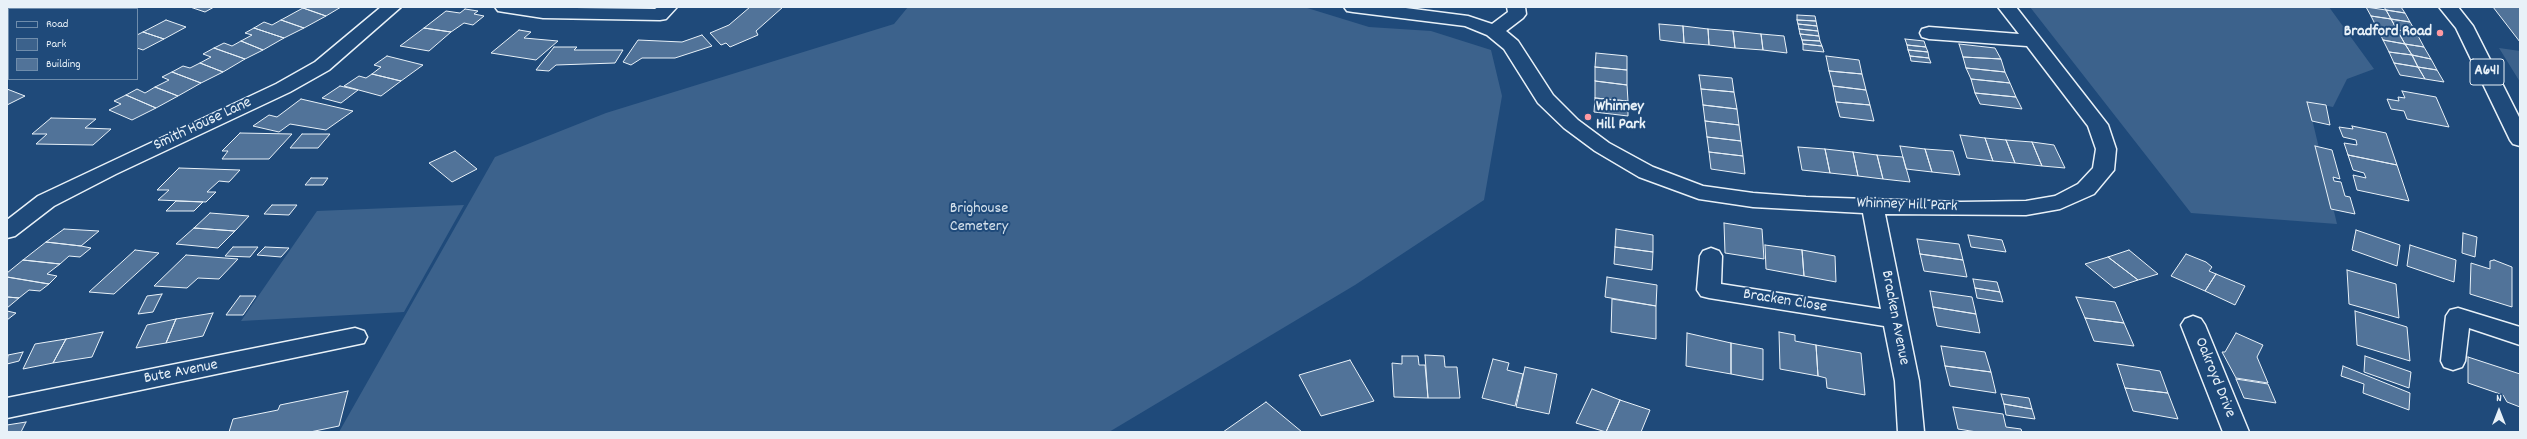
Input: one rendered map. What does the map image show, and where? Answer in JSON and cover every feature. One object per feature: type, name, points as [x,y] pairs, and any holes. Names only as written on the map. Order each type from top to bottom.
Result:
[{"type":"street","name":"Smith House Lane","points":[[7,231],[46,201],[109,169],[284,88],[322,66],[392,7]]},
{"type":"street","points":[[504,7],[543,13],[660,15],[668,7]]},
{"type":"street","name":"Whinney Hill Park","points":[[1353,7],[1468,21],[1494,31],[1511,45],[1545,99],[1571,124],[1602,146],[1646,172],[1699,192],[1753,200],[1961,209],[2026,208],[2060,202],[2086,189],[2103,170],[2106,149],[2098,125],[2007,7]]},
{"type":"street","points":[[1494,31],[1517,14],[1516,7]]},
{"type":"street","name":"A641","points":[[2448,7],[2464,26],[2520,140]]},
{"type":"street","points":[[1930,33],[2009,40],[2032,40]]},
{"type":"street","name":"Bracken Avenue","points":[[1872,205],[1906,380],[1911,432]]},
{"type":"street","name":"Bracken Close","points":[[1710,256],[1710,290],[1893,319]]},
{"type":"street","points":[[2453,361],[2458,316],[2520,336]]},
{"type":"street","name":"Oakroyd Drive","points":[[2193,324],[2236,432]]},
{"type":"street","name":"Bute Avenue","points":[[7,408],[355,338]]},
{"type":"green space","name":"Brighouse Cemetery","points":[[908,7],[1304,7],[1369,27],[1431,31],[1491,50],[1502,96],[1484,200],[1355,285],[1109,432],[339,432],[495,157],[606,113],[894,24]]},
{"type":"green space","points":[[2030,7],[2329,7],[2374,69],[2347,79],[2333,107],[2308,102],[2337,224],[2191,213]]},
{"type":"green space","points":[[2499,48],[2520,51],[2520,82]]},
{"type":"green space","points":[[464,205],[404,312],[241,321],[317,211]]},
{"type":"building","points":[[42,7],[69,7],[54,8],[40,8]]},
{"type":"building","points":[[190,7],[214,7],[205,12]]},
{"type":"building","points":[[341,7],[326,16],[303,8]]},
{"type":"building","points":[[750,7],[783,7],[756,31],[758,35],[730,47],[726,43],[721,45],[710,33],[729,25]]},
{"type":"building","points":[[2366,7],[2386,10],[2391,19],[2371,16]]},
{"type":"building","points":[[2384,7],[2401,7],[2405,13],[2386,10]]},
{"type":"building","points":[[2493,7],[2520,7],[2520,42]]},
{"type":"building","points":[[303,8],[326,16],[304,28],[281,20]]},
{"type":"building","points":[[465,9],[478,11],[474,14],[484,16],[473,25],[464,23],[451,32],[424,28],[446,11],[460,13]]},
{"type":"building","points":[[2386,10],[2405,13],[2410,22],[2391,19]]},
{"type":"building","points":[[1797,15],[1815,16],[1816,21],[1797,20]]},
{"type":"building","points":[[2371,16],[2391,19],[2397,30],[2376,26]]},
{"type":"building","points":[[2391,19],[2410,22],[2416,32],[2397,30]]},
{"type":"building","points":[[166,20],[186,27],[164,39],[143,32]]},
{"type":"building","points":[[281,20],[304,28],[284,38],[254,28],[264,22],[272,25]]},
{"type":"building","points":[[1797,20],[1816,21],[1817,26],[1798,24]]},
{"type":"building","points":[[1659,24],[1683,26],[1684,43],[1660,40]]},
{"type":"building","points":[[1798,24],[1817,26],[1818,31],[1799,29]]},
{"type":"building","points":[[1683,26],[1708,29],[1709,45],[1684,43]]},
{"type":"building","points":[[2376,26],[2397,30],[2405,44],[2383,40]]},
{"type":"building","points":[[254,28],[284,38],[263,50],[241,41],[252,35],[245,33]]},
{"type":"building","points":[[424,28],[451,32],[429,51],[400,46]]},
{"type":"building","points":[[1708,29],[1733,31],[1735,48],[1709,45]]},
{"type":"building","points":[[1799,29],[1818,31],[1819,36],[1800,34]]},
{"type":"building","points":[[519,30],[531,32],[524,38],[558,41],[536,60],[491,53]]},
{"type":"building","points":[[2397,30],[2416,32],[2424,47],[2405,44]]},
{"type":"building","points":[[1733,31],[1761,34],[1763,50],[1735,48]]},
{"type":"building","points":[[143,32],[164,39],[143,50],[138,48],[138,34]]},
{"type":"building","points":[[1761,34],[1784,36],[1787,53],[1763,50]]},
{"type":"building","points":[[1800,34],[1819,36],[1820,41],[1802,40]]},
{"type":"building","points":[[702,35],[712,46],[675,58],[642,58],[631,65],[623,62],[638,40],[682,42]]},
{"type":"building","points":[[1905,39],[1924,41],[1926,47],[1907,45]]},
{"type":"building","points":[[1802,40],[1820,41],[1822,46],[1803,44]]},
{"type":"building","points":[[2383,40],[2405,44],[2412,55],[2389,52]]},
{"type":"building","points":[[241,41],[263,50],[245,59],[214,48],[224,43],[232,46]]},
{"type":"building","points":[[1803,44],[1822,46],[1824,52],[1803,50]]},
{"type":"building","points":[[1959,44],[1995,48],[2001,59],[1963,57]]},
{"type":"building","points":[[2405,44],[2424,47],[2431,59],[2412,55]]},
{"type":"building","points":[[1907,45],[1926,47],[1928,52],[1908,50]]},
{"type":"building","points":[[554,47],[577,47],[574,50],[623,50],[615,63],[556,65],[549,71],[536,70]]},
{"type":"building","points":[[214,48],[245,59],[223,72],[200,63],[211,57],[203,54]]},
{"type":"building","points":[[1908,50],[1928,52],[1929,58],[1910,56]]},
{"type":"building","points":[[2389,52],[2412,55],[2418,67],[2394,63]]},
{"type":"building","points":[[1596,53],[1627,56],[1627,70],[1595,67]]},
{"type":"building","points":[[2412,55],[2431,59],[2437,70],[2418,67]]},
{"type":"building","points":[[387,56],[423,65],[401,81],[372,74],[381,67],[374,65]]},
{"type":"building","points":[[1826,56],[1859,60],[1862,74],[1829,71]]},
{"type":"building","points":[[1910,56],[1929,58],[1931,63],[1911,61]]},
{"type":"building","points":[[1963,57],[2001,59],[2005,72],[1966,68]]},
{"type":"building","points":[[200,63],[223,72],[201,83],[172,72],[183,66],[190,68]]},
{"type":"building","points":[[2394,63],[2418,67],[2425,79],[2400,75]]},
{"type":"building","points":[[1595,67],[1627,70],[1627,85],[1595,81]]},
{"type":"building","points":[[2418,67],[2437,70],[2444,82],[2425,79]]},
{"type":"building","points":[[1966,68],[2005,72],[2010,83],[1971,79]]},
{"type":"building","points":[[1829,71],[1862,74],[1866,90],[1833,86]]},
{"type":"building","points":[[172,72],[201,83],[178,96],[155,87],[169,80],[162,77]]},
{"type":"building","points":[[372,74],[401,81],[381,96],[344,86],[359,76],[366,78]]},
{"type":"building","points":[[1699,75],[1732,78],[1734,92],[1701,89]]},
{"type":"building","points":[[1971,79],[2010,83],[2016,97],[1975,93]]},
{"type":"building","points":[[1595,81],[1627,85],[1628,101],[1595,98]]},
{"type":"building","points":[[340,86],[358,90],[341,103],[322,98]]},
{"type":"building","points":[[1833,86],[1866,90],[1870,105],[1836,102]]},
{"type":"building","points":[[155,87],[178,96],[156,108],[126,95],[137,89],[145,93]]},
{"type":"building","points":[[7,89],[25,96],[7,105]]},
{"type":"building","points":[[1701,89],[1734,92],[1737,109],[1703,105]]},
{"type":"building","points":[[2402,91],[2436,97],[2449,127],[2407,119],[2404,111],[2391,109],[2387,99],[2399,101],[2398,97],[2405,98]]},
{"type":"building","points":[[1975,93],[2016,97],[2022,109],[1980,104]]},
{"type":"building","points":[[126,95],[156,108],[132,120],[109,110],[121,104],[114,101]]},
{"type":"building","points":[[1595,98],[1628,101],[1628,116],[1594,112]]},
{"type":"building","points":[[301,99],[353,111],[326,130],[290,124],[279,132],[253,126],[269,115],[277,117]]},
{"type":"building","points":[[1836,102],[1870,105],[1874,121],[1840,117]]},
{"type":"building","points":[[2307,102],[2326,105],[2330,125],[2312,121]]},
{"type":"building","points":[[1703,105],[1737,109],[1739,125],[1705,121]]},
{"type":"building","points":[[51,118],[96,119],[85,128],[111,129],[93,145],[36,144],[47,134],[32,134]]},
{"type":"building","points":[[1705,121],[1739,125],[1741,141],[1707,137]]},
{"type":"building","points":[[2352,126],[2386,133],[2397,165],[2348,155],[2344,143],[2357,145],[2356,140],[2343,137],[2339,127],[2353,129]]},
{"type":"building","points":[[240,133],[292,134],[269,159],[222,159],[228,151],[222,151]]},
{"type":"building","points":[[302,134],[330,134],[318,148],[290,148]]},
{"type":"building","points":[[1960,135],[1985,138],[1993,161],[1967,158]]},
{"type":"building","points":[[1707,137],[1741,141],[1743,156],[1709,152]]},
{"type":"building","points":[[1985,138],[2006,140],[2015,163],[1993,161]]},
{"type":"building","points":[[2006,140],[2032,142],[2042,166],[2015,163]]},
{"type":"building","points":[[2032,142],[2054,145],[2065,168],[2042,166]]},
{"type":"building","points":[[1900,146],[1925,149],[1932,172],[1906,169]]},
{"type":"building","points":[[2315,146],[2332,150],[2340,179],[2333,177],[2334,181],[2341,182],[2345,196],[2350,197],[2355,214],[2331,209]]},
{"type":"building","points":[[1798,147],[1825,149],[1830,173],[1802,170]]},
{"type":"building","points":[[1825,149],[1853,152],[1858,176],[1830,173]]},
{"type":"building","points":[[1925,149],[1953,151],[1960,175],[1932,172]]},
{"type":"building","points":[[455,151],[477,169],[452,182],[429,163]]},
{"type":"building","points":[[1709,152],[1743,156],[1745,174],[1711,169]]},
{"type":"building","points":[[1853,152],[1877,155],[1883,179],[1858,176]]},
{"type":"building","points":[[1877,155],[1903,157],[1910,182],[1883,179]]},
{"type":"building","points":[[2348,155],[2397,165],[2409,201],[2357,190],[2353,175],[2366,178],[2364,173],[2353,170]]},
{"type":"building","points":[[179,168],[240,170],[229,182],[219,181],[207,192],[216,192],[206,202],[158,200],[169,190],[157,190]]},
{"type":"building","points":[[311,178],[328,178],[323,185],[305,185]]},
{"type":"building","points":[[176,201],[203,202],[194,211],[166,211]]},
{"type":"building","points":[[272,205],[297,205],[289,215],[264,214]]},
{"type":"building","points":[[210,213],[249,216],[235,231],[194,228]]},
{"type":"building","points":[[1724,223],[1762,229],[1764,259],[1725,253]]},
{"type":"building","points":[[194,228],[235,231],[218,248],[176,244]]},
{"type":"building","points":[[64,229],[99,231],[81,246],[46,242]]},
{"type":"building","points":[[1616,229],[1653,235],[1653,252],[1615,247]]},
{"type":"building","points":[[2356,230],[2400,245],[2397,266],[2352,250]]},
{"type":"building","points":[[2463,233],[2477,237],[2475,257],[2462,253]]},
{"type":"building","points":[[1968,235],[2002,240],[2006,252],[1971,247]]},
{"type":"building","points":[[1917,239],[1959,244],[1963,260],[1920,254]]},
{"type":"building","points":[[46,242],[91,248],[80,257],[69,256],[60,264],[23,260]]},
{"type":"building","points":[[1765,245],[1802,250],[1804,276],[1766,269]]},
{"type":"building","points":[[2410,245],[2456,260],[2454,282],[2407,266]]},
{"type":"building","points":[[233,247],[258,247],[250,257],[225,256]]},
{"type":"building","points":[[265,247],[289,248],[281,257],[257,255]]},
{"type":"building","points":[[1615,247],[1653,252],[1652,270],[1614,264]]},
{"type":"building","points":[[135,250],[159,253],[114,294],[89,292]]},
{"type":"building","points":[[1802,250],[1835,256],[1836,282],[1804,276]]},
{"type":"building","points":[[2129,250],[2158,274],[2138,280],[2108,257]]},
{"type":"building","points":[[1920,254],[1963,260],[1967,277],[1924,271]]},
{"type":"building","points":[[2186,254],[2206,262],[2212,267],[2209,271],[2216,274],[2205,291],[2171,276]]},
{"type":"building","points":[[186,255],[238,259],[219,279],[198,278],[187,288],[154,286]]},
{"type":"building","points":[[2108,257],[2138,280],[2114,288],[2085,264]]},
{"type":"building","points":[[23,260],[60,264],[47,274],[57,276],[49,284],[7,277],[7,273]]},
{"type":"building","points":[[2494,260],[2512,267],[2512,307],[2470,294],[2471,263],[2490,269],[2490,261]]},
{"type":"building","points":[[2347,270],[2396,284],[2399,318],[2349,304]]},
{"type":"building","points":[[2216,274],[2245,286],[2235,305],[2205,291]]},
{"type":"building","points":[[7,277],[49,284],[40,291],[29,290],[19,298],[7,297]]},
{"type":"building","points":[[1607,277],[1657,285],[1656,306],[1605,297]]},
{"type":"building","points":[[1973,279],[1997,282],[2000,292],[1975,288]]},
{"type":"building","points":[[1975,288],[2000,292],[2003,302],[1977,298]]},
{"type":"building","points":[[1930,291],[1972,297],[1976,314],[1933,307]]},
{"type":"building","points":[[162,294],[153,312],[138,314],[147,296]]},
{"type":"building","points":[[240,296],[256,296],[243,315],[226,315]]},
{"type":"building","points":[[7,297],[19,298],[7,308]]},
{"type":"building","points":[[2076,297],[2115,302],[2124,323],[2085,318]]},
{"type":"building","points":[[1612,299],[1656,306],[1656,339],[1611,332]]},
{"type":"building","points":[[1933,307],[1976,314],[1980,333],[1937,326]]},
{"type":"building","points":[[7,311],[16,313],[7,320]]},
{"type":"building","points":[[2355,311],[2407,327],[2410,361],[2357,345]]},
{"type":"building","points":[[213,313],[203,336],[166,343],[176,319]]},
{"type":"building","points":[[2085,318],[2124,323],[2134,346],[2094,341]]},
{"type":"building","points":[[176,319],[166,343],[136,348],[147,325]]},
{"type":"building","points":[[103,332],[92,357],[53,363],[66,339]]},
{"type":"building","points":[[1779,332],[1795,335],[1795,341],[1816,345],[1818,376],[1780,369]]},
{"type":"building","points":[[1687,333],[1731,343],[1731,374],[1686,366]]},
{"type":"building","points":[[2236,333],[2263,345],[2257,357],[2268,383],[2236,378],[2222,352],[2225,352]]},
{"type":"building","points":[[66,339],[53,363],[23,369],[35,344]]},
{"type":"building","points":[[1731,343],[1763,349],[1763,380],[1731,374]]},
{"type":"building","points":[[1816,345],[1861,353],[1865,395],[1827,388],[1826,378],[1818,376]]},
{"type":"building","points":[[1941,346],[1985,352],[1991,372],[1945,366]]},
{"type":"building","points":[[23,352],[19,361],[7,364],[8,355]]},
{"type":"building","points":[[1425,355],[1444,356],[1445,367],[1457,367],[1460,398],[1428,398]]},
{"type":"building","points":[[1402,356],[1418,356],[1419,365],[1425,365],[1428,398],[1394,397],[1392,363],[1402,364]]},
{"type":"building","points":[[2365,356],[2411,372],[2409,388],[2364,372]]},
{"type":"building","points":[[2468,357],[2520,374],[2520,407],[2507,402],[2503,395],[2468,383]]},
{"type":"building","points":[[1493,359],[1509,363],[1507,370],[1523,374],[1515,406],[1482,398]]},
{"type":"building","points":[[1350,360],[1374,401],[1321,416],[1299,375]]},
{"type":"building","points":[[2117,364],[2160,371],[2168,393],[2125,388]]},
{"type":"building","points":[[1945,366],[1991,372],[1996,393],[1950,386]]},
{"type":"building","points":[[2343,366],[2410,393],[2409,410],[2363,393],[2364,384],[2341,376]]},
{"type":"building","points":[[1525,367],[1557,374],[1549,414],[1516,407]]},
{"type":"building","points":[[2236,379],[2268,384],[2276,403],[2244,398]]},
{"type":"building","points":[[2125,388],[2168,393],[2178,419],[2133,411]]},
{"type":"building","points":[[1592,389],[1620,400],[1606,432],[1576,423]]},
{"type":"building","points":[[348,391],[339,426],[310,432],[229,432],[233,419],[278,410],[280,405]]},
{"type":"building","points":[[2001,394],[2029,398],[2032,409],[2004,404]]},
{"type":"building","points":[[1620,400],[1650,410],[1641,432],[1606,432]]},
{"type":"building","points":[[1266,402],[1302,432],[1223,432]]},
{"type":"building","points":[[2004,404],[2032,409],[2035,419],[2006,415]]},
{"type":"building","points":[[1953,407],[2003,414],[2006,427],[2021,429],[2022,432],[1977,432],[1958,429]]},
{"type":"building","points":[[26,422],[21,432],[7,432],[7,425]]},
{"type":"place","name":"Bradford Road","points":[[2440,33]]},
{"type":"place","name":"Whinney Hill Park","points":[[1588,117]]}]
